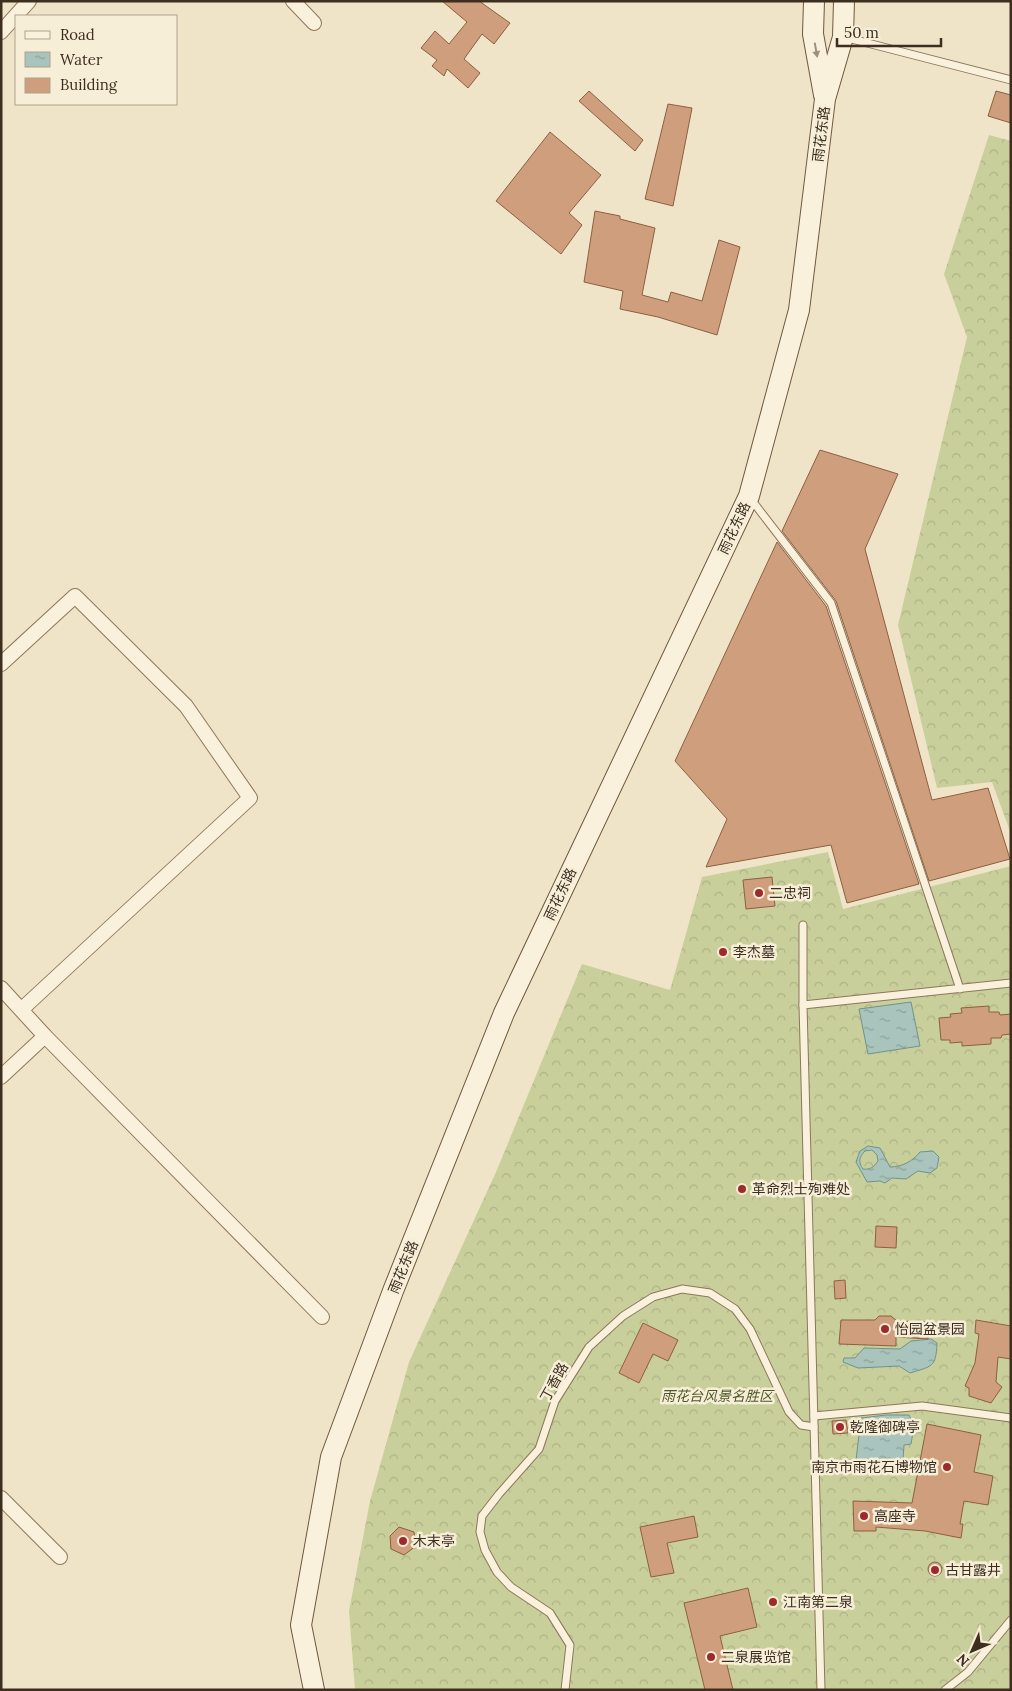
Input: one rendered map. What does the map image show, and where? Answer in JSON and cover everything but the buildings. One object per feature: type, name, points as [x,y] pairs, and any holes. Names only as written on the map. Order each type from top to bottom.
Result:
[{"type":"main road","name":"雨花东路","points":[[814,1],[813,34],[825,99]]},
{"type":"main road","name":"雨花东路","points":[[314,1690],[301,1625],[330,1457],[392,1291],[504,1013],[749,496],[799,310],[825,99],[843,37],[844,1]]},
{"type":"street","points":[[16,15],[29,1]]},
{"type":"street","points":[[293,1],[314,23]]},
{"type":"street","points":[[1,32],[15,16]]},
{"type":"street","points":[[1,664],[75,596],[186,706],[250,798],[22,1009]]},
{"type":"street","points":[[1,988],[45,1036],[322,1317]]},
{"type":"street","points":[[1,1077],[45,1036]]},
{"type":"street","points":[[1,1498],[60,1556]]},
{"type":"lane","points":[[843,37],[1011,80]]},
{"type":"lane","points":[[749,496],[831,603],[960,989]]},
{"type":"lane","points":[[803,925],[803,1004],[822,1690]]},
{"type":"lane","points":[[803,1004],[1011,984]]},
{"type":"lane","name":"丁香路","points":[[565,1690],[570,1645],[550,1613],[511,1587],[497,1572],[485,1550],[480,1532],[482,1516],[539,1449],[555,1401],[589,1347],[622,1316],[653,1297],[682,1289],[710,1293],[735,1309],[750,1329],[789,1412],[801,1425],[814,1427]]},
{"type":"lane","points":[[814,1416],[922,1406],[1011,1418]]},
{"type":"lane","points":[[945,1690],[968,1672],[1011,1620]]},
{"type":"green space","points":[[989,135],[1011,141],[1011,834],[992,782],[937,788],[898,625],[967,337],[944,274]]},
{"type":"green space","name":"雨花台风景名胜区","points":[[828,852],[843,909],[1011,866],[1011,1690],[355,1690],[349,1611],[370,1501],[409,1362],[496,1172],[582,964],[670,990],[702,877]]},
{"type":"water","points":[[911,1002],[920,1046],[868,1054],[859,1009]]},
{"type":"water","points":[[868,1146],[880,1148],[890,1167],[907,1163],[920,1152],[933,1151],[939,1157],[937,1168],[930,1173],[918,1171],[906,1179],[892,1178],[885,1183],[880,1181],[867,1182],[856,1162],[860,1151]],"holes":[[[872,1150],[877,1155],[878,1161],[875,1165],[863,1169],[860,1164],[861,1155],[865,1151]]]},
{"type":"water","points":[[931,1339],[937,1343],[934,1362],[928,1367],[910,1373],[899,1366],[858,1368],[843,1362],[844,1358],[855,1358],[864,1348],[900,1349],[911,1341]]},
{"type":"water","points":[[909,1415],[915,1421],[911,1444],[904,1445],[903,1460],[856,1460],[861,1418]]},
{"type":"place","name":"二忠祠","points":[[759,893]]},
{"type":"place","name":"李杰墓","points":[[723,952]]},
{"type":"place","name":"革命烈士殉难处","points":[[742,1189]]},
{"type":"place","name":"怡园盆景园","points":[[885,1329]]},
{"type":"place","name":"乾隆御碑亭","points":[[840,1427]]},
{"type":"place","name":"南京市雨花石博物馆","points":[[947,1467]]},
{"type":"place","name":"高座寺","points":[[864,1516]]},
{"type":"place","name":"木末亭","points":[[403,1541]]},
{"type":"place","name":"古甘露井","points":[[935,1570]]},
{"type":"place","name":"江南第二泉","points":[[773,1602]]},
{"type":"place","name":"二泉展览馆","points":[[711,1657]]}]
